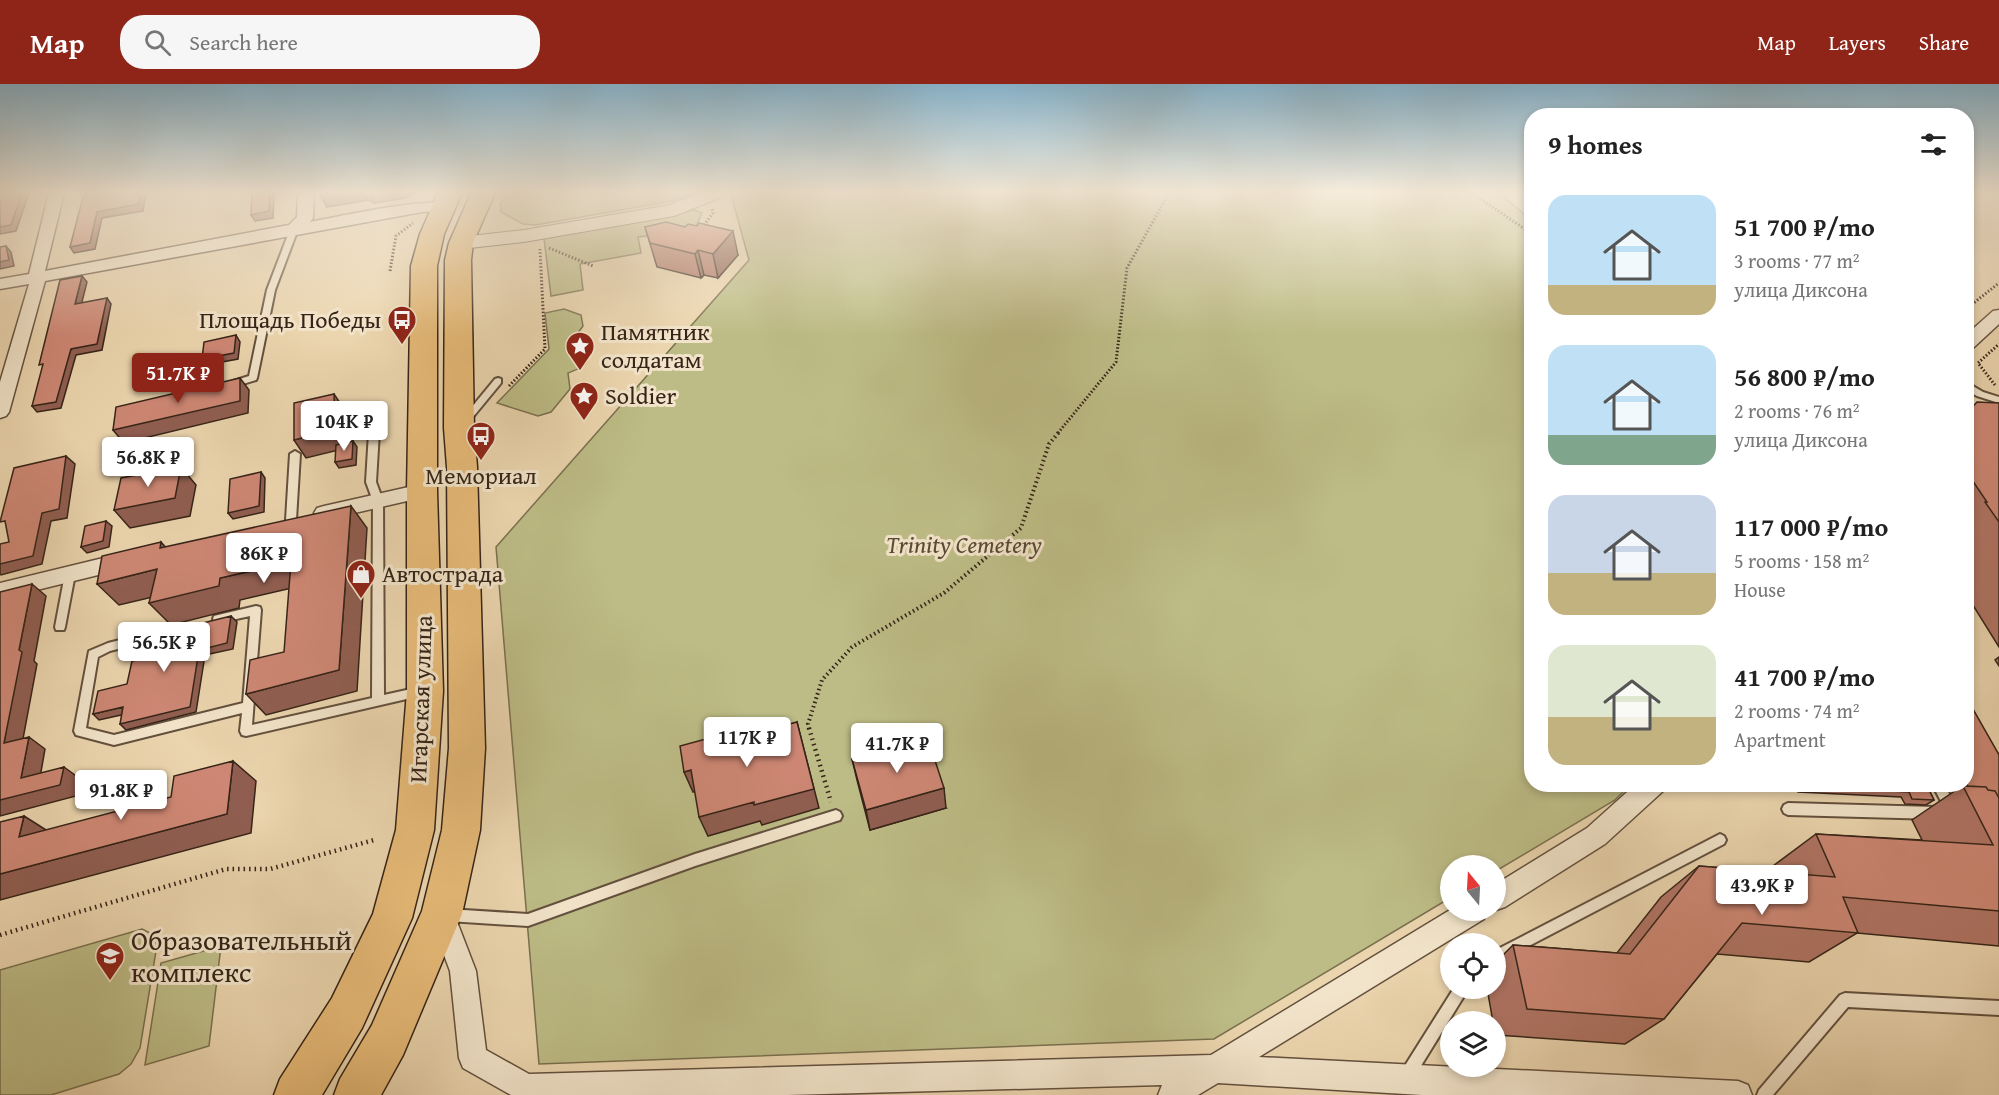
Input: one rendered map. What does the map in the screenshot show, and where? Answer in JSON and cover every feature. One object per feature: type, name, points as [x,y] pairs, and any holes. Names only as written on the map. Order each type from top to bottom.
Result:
[{"type":"main road","name":"Игарская улица","points":[[296,1095],[347,1013],[392,918],[415,830],[425,691],[422,491],[424,266],[430,240]]},
{"type":"main road","name":"Игарская улица","points":[[356,1095],[388,1040],[415,972],[442,914],[461,830],[467,748],[459,428],[459,260],[462,240]]},
{"type":"street","points":[[0,412],[37,287],[37,268],[44,240]]},
{"type":"street","points":[[0,284],[234,240]]},
{"type":"street","points":[[461,243],[528,240]]},
{"type":"street","points":[[1974,334],[1999,315]]},
{"type":"street","points":[[267,526],[422,491]]},
{"type":"street","points":[[0,591],[151,554]]},
{"type":"street","points":[[1506,892],[1596,836],[1645,792]]},
{"type":"street","points":[[442,914],[463,971],[473,1058],[526,1088],[1217,1069],[1738,1095]]},
{"type":"street","points":[[1172,1095],[1457,921]]},
{"type":"lane","points":[[222,387],[253,378],[271,290],[290,240]]},
{"type":"lane","points":[[459,428],[498,381]]},
{"type":"lane","points":[[1974,390],[1999,400]]},
{"type":"lane","points":[[1980,394],[1993,410]]},
{"type":"lane","points":[[374,432],[370,482],[378,501],[378,701]]},
{"type":"lane","points":[[291,520],[295,454]]},
{"type":"lane","points":[[60,627],[70,574]]},
{"type":"lane","points":[[210,621],[256,610],[246,731],[425,691]]},
{"type":"lane","points":[[188,627],[108,647],[93,654],[80,731],[114,740],[248,707]]},
{"type":"lane","points":[[1788,808],[1956,819],[1942,792]]},
{"type":"lane","points":[[442,914],[528,920],[695,860],[836,816]]},
{"type":"lane","points":[[1506,952],[1720,840]]},
{"type":"lane","points":[[1404,1080],[1455,999]]},
{"type":"lane","points":[[1764,1095],[1845,1000],[1999,1008]]},
{"type":"path","points":[[836,816],[814,753],[808,724],[822,680],[852,647],[944,593],[1021,528],[1049,444],[1116,362],[1127,268],[1143,240]]},
{"type":"path","points":[[504,392],[545,350],[539,244],[593,266]]},
{"type":"path","points":[[1974,303],[1999,283]]},
{"type":"path","points":[[1999,344],[1978,363],[1999,390]]},
{"type":"path","points":[[0,935],[226,869],[270,869],[374,840]]},
{"type":"green space","points":[[544,240],[639,240],[641,253],[580,264],[583,290],[551,296]]},
{"type":"green space","name":"Trinity Cemetery","points":[[744,240],[1524,240],[1524,792],[1623,792],[1615,800],[1506,865],[1506,855],[1440,855],[1440,904],[1214,1039],[539,1064],[496,547],[749,260]]},
{"type":"green space","points":[[564,309],[581,315],[583,326],[577,334],[585,345],[587,355],[583,366],[568,373],[570,389],[551,412],[538,416],[497,403],[549,349],[545,313]]},
{"type":"green space","points":[[142,929],[152,934],[157,945],[140,1048],[131,1064],[119,1074],[51,1095],[0,1095],[0,970]]},
{"type":"green space","points":[[221,946],[209,1046],[145,1065],[161,963]]},
{"type":"building","points":[[72,240],[91,240],[90,243],[70,247]]},
{"type":"building","points":[[649,240],[725,240],[713,254],[698,250],[695,254],[650,243]]},
{"type":"building","points":[[6,246],[9,260],[0,262],[0,247]]},
{"type":"building","points":[[82,276],[75,304],[107,298],[97,344],[71,349],[56,402],[32,406],[43,364],[39,365],[60,280]]},
{"type":"building","points":[[236,335],[234,353],[202,359],[204,342]]},
{"type":"building","points":[[240,378],[240,401],[113,430],[116,407]]},
{"type":"building","points":[[334,394],[335,430],[294,440],[294,403]]},
{"type":"building","points":[[1977,402],[1999,403],[1999,522],[1974,483],[1974,405]]},
{"type":"building","points":[[353,441],[352,459],[335,462],[336,445]]},
{"type":"building","points":[[66,456],[59,509],[42,513],[33,556],[0,564],[0,544],[9,542],[5,521],[0,522],[14,468]]},
{"type":"building","points":[[181,467],[175,498],[114,510],[121,478]]},
{"type":"building","points":[[261,472],[259,506],[228,513],[230,479]]},
{"type":"building","points":[[351,506],[339,670],[246,694],[250,660],[284,652],[291,562],[220,578],[219,586],[149,603],[157,569],[97,584],[102,556],[161,542],[160,548]]},
{"type":"building","points":[[106,521],[103,541],[81,547],[85,526]]},
{"type":"building","points":[[32,584],[19,650],[22,652],[4,743],[29,737],[21,778],[64,767],[60,785],[0,800],[0,592]]},
{"type":"building","points":[[231,616],[227,643],[199,650],[190,707],[120,724],[123,707],[93,714],[98,691],[127,684],[132,661],[146,658],[149,642],[161,639],[163,633]]},
{"type":"building","points":[[1974,711],[1999,755],[1999,798],[1995,791],[1988,790],[1986,787],[1974,786]]},
{"type":"building","points":[[797,722],[814,789],[699,817],[691,770],[684,772],[680,746],[739,730],[741,737]]},
{"type":"building","points":[[928,739],[944,788],[866,810],[852,759]]},
{"type":"building","points":[[233,761],[227,814],[0,874],[0,822],[24,816],[19,837],[171,797],[174,776]]},
{"type":"building","points":[[1974,786],[1986,787],[1988,790],[1995,791],[1999,798],[1999,911],[1843,897],[1858,933],[1742,923],[1664,1019],[1527,1009],[1513,945],[1630,954],[1699,866],[1835,877],[1816,834],[1993,845],[1966,792],[1974,792]]},
{"type":"building","points":[[1909,792],[1930,792],[1934,800],[1912,799]]},
{"type":"place","name":"Площадь Победы","points":[[402,346]]},
{"type":"place","name":"Памятник солдатам","points":[[580,372]]},
{"type":"place","name":"Soldier","points":[[584,422]]},
{"type":"place","name":"Мемориал","points":[[481,462]]},
{"type":"place","name":"Автострада","points":[[361,600]]},
{"type":"place","name":"Образовательный комплекс","points":[[110,982]]}]
